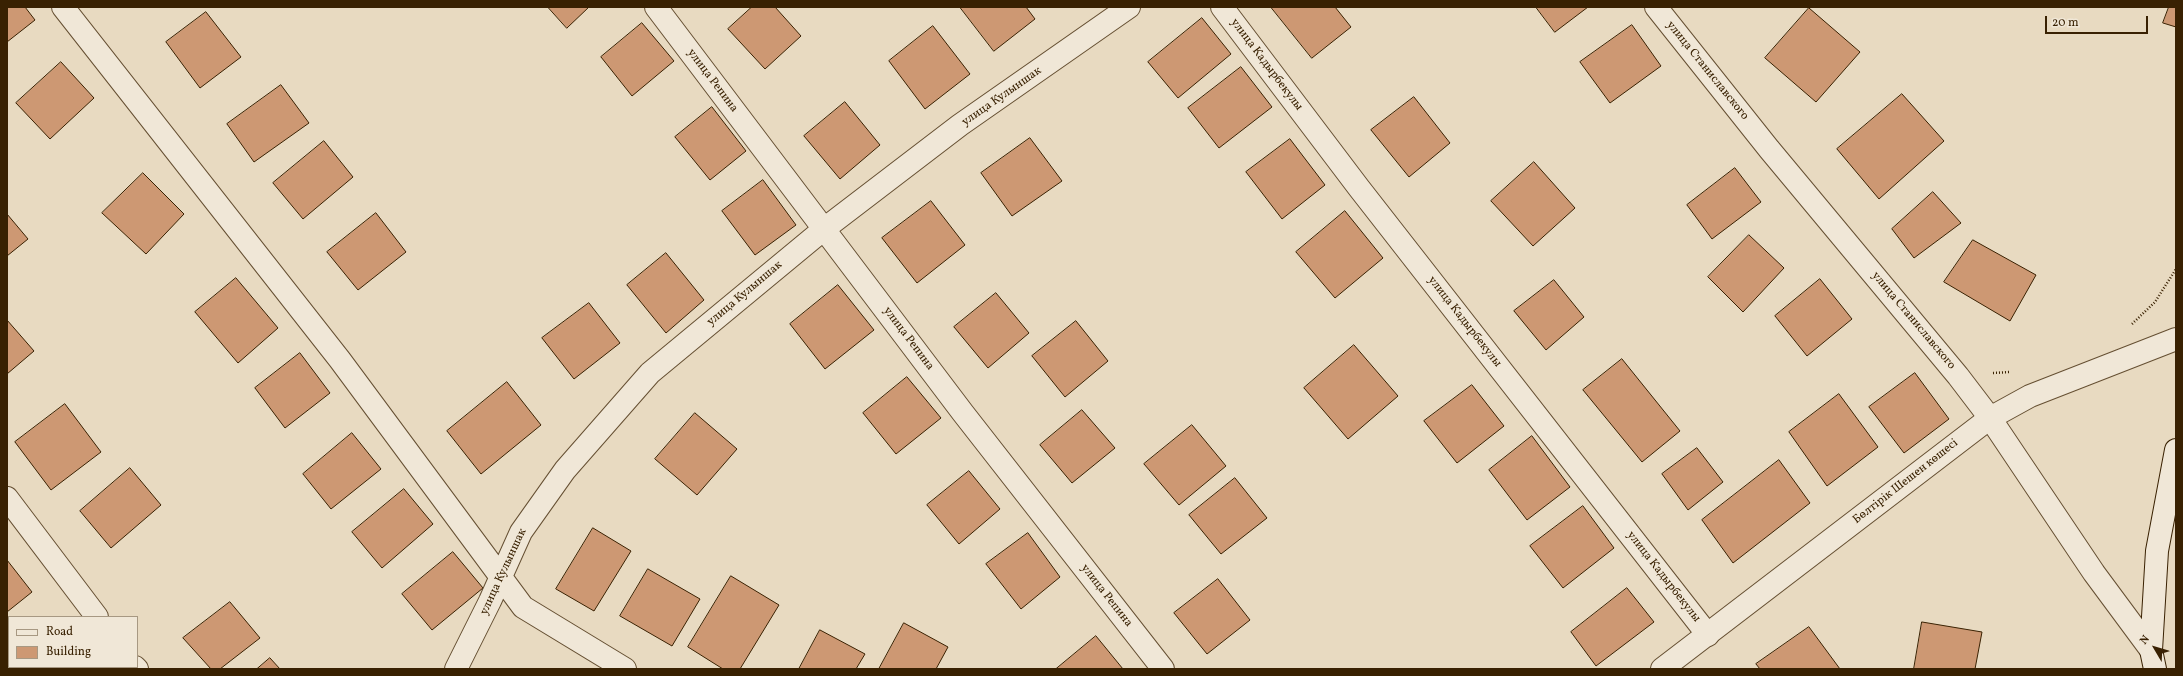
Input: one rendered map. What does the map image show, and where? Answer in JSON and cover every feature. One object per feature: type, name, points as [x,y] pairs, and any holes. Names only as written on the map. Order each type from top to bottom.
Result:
[{"type":"street","points":[[63,7],[340,360],[523,607],[625,669]]},
{"type":"street","name":"улица Репина","points":[[656,7],[963,413],[1163,669]]},
{"type":"street","name":"улица Кулыншак","points":[[456,669],[501,577],[520,532],[564,470],[650,373],[824,228],[960,126],[1129,7]]},
{"type":"street","name":"улица Кадырбекулы","points":[[1222,7],[1358,188],[1708,635]]},
{"type":"street","name":"улица Станиславского","points":[[1656,7],[1770,149],[1958,376],[1990,418],[2153,660]]},
{"type":"street","name":"Бөлтірік Шешен көшесі","points":[[1662,669],[1990,418],[2030,396],[2176,339]]},
{"type":"street","points":[[2153,660],[2157,551],[2176,450]]},
{"type":"street","points":[[7,498],[96,616]]},
{"type":"path","points":[[2130,325],[2155,302],[2176,269]]},
{"type":"path","points":[[1958,376],[2014,372]]},
{"type":"building","points":[[7,7],[25,7],[35,20],[7,42]]},
{"type":"building","points":[[548,7],[589,7],[567,28]]},
{"type":"building","points":[[752,7],[775,7],[801,36],[765,69],[728,29]]},
{"type":"building","points":[[960,7],[1026,7],[1035,19],[994,51]]},
{"type":"building","points":[[1271,7],[1335,7],[1351,27],[1312,58]]},
{"type":"building","points":[[1536,7],[1588,7],[1555,32]]},
{"type":"building","points":[[2169,7],[2176,7],[2176,27],[2163,23]]},
{"type":"building","points":[[1809,8],[1860,52],[1816,102],[1765,58]]},
{"type":"building","points":[[206,12],[241,57],[200,88],[166,42]]},
{"type":"building","points":[[1202,18],[1231,54],[1178,98],[1148,62]]},
{"type":"building","points":[[642,23],[674,61],[632,96],[601,57]]},
{"type":"building","points":[[1632,25],[1661,66],[1610,103],[1580,62]]},
{"type":"building","points":[[933,26],[970,74],[925,109],[889,61]]},
{"type":"building","points":[[61,62],[94,98],[50,139],[16,103]]},
{"type":"building","points":[[1241,67],[1272,107],[1219,148],[1188,108]]},
{"type":"building","points":[[281,85],[309,123],[254,162],[227,124]]},
{"type":"building","points":[[1902,94],[1944,141],[1879,199],[1837,149]]},
{"type":"building","points":[[1414,97],[1450,143],[1409,177],[1371,130]]},
{"type":"building","points":[[845,102],[880,145],[840,179],[804,136]]},
{"type":"building","points":[[712,107],[746,151],[710,180],[675,137]]},
{"type":"building","points":[[1030,138],[1062,181],[1012,216],[981,173]]},
{"type":"building","points":[[1290,139],[1325,185],[1282,219],[1246,172]]},
{"type":"building","points":[[324,141],[353,177],[303,219],[273,183]]},
{"type":"building","points":[[1534,162],[1575,208],[1533,246],[1491,201]]},
{"type":"building","points":[[1735,168],[1761,202],[1712,239],[1687,205]]},
{"type":"building","points":[[143,173],[184,214],[146,254],[102,213]]},
{"type":"building","points":[[763,180],[796,225],[755,255],[722,211]]},
{"type":"building","points":[[1933,192],[1961,223],[1914,258],[1892,229]]},
{"type":"building","points":[[931,201],[965,245],[917,283],[882,238]]},
{"type":"building","points":[[1345,211],[1383,258],[1335,298],[1296,252]]},
{"type":"building","points":[[376,213],[406,252],[358,290],[327,252]]},
{"type":"building","points":[[7,214],[28,239],[7,256]]},
{"type":"building","points":[[1749,235],[1784,268],[1743,312],[1708,277]]},
{"type":"building","points":[[1973,240],[2036,275],[2010,321],[1944,282]]},
{"type":"building","points":[[666,253],[704,300],[666,333],[627,285]]},
{"type":"building","points":[[236,278],[278,328],[238,363],[195,312]]},
{"type":"building","points":[[1820,279],[1852,319],[1807,356],[1775,316]]},
{"type":"building","points":[[1554,280],[1584,317],[1546,350],[1514,311]]},
{"type":"building","points":[[838,285],[874,330],[825,369],[790,324]]},
{"type":"building","points":[[996,293],[1029,333],[988,368],[954,327]]},
{"type":"building","points":[[589,303],[620,343],[574,379],[542,338]]},
{"type":"building","points":[[7,320],[34,351],[7,374]]},
{"type":"building","points":[[1076,321],[1108,361],[1065,397],[1032,356]]},
{"type":"building","points":[[1354,345],[1398,396],[1348,439],[1304,388]]},
{"type":"building","points":[[300,353],[330,393],[285,428],[255,388]]},
{"type":"building","points":[[1622,359],[1680,431],[1642,462],[1583,390]]},
{"type":"building","points":[[1915,373],[1949,419],[1904,453],[1869,407]]},
{"type":"building","points":[[907,377],[941,418],[896,454],[863,413]]},
{"type":"building","points":[[507,382],[541,425],[481,474],[447,431]]},
{"type":"building","points":[[1472,385],[1504,426],[1457,463],[1424,421]]},
{"type":"building","points":[[1839,394],[1878,447],[1827,486],[1789,432]]},
{"type":"building","points":[[65,404],[101,452],[51,490],[15,442]]},
{"type":"building","points":[[1082,410],[1115,448],[1072,483],[1040,445]]},
{"type":"building","points":[[695,413],[737,449],[697,495],[655,459]]},
{"type":"building","points":[[1192,425],[1226,466],[1179,505],[1144,464]]},
{"type":"building","points":[[352,433],[381,469],[331,509],[303,474]]},
{"type":"building","points":[[1532,436],[1570,487],[1527,520],[1489,470]]},
{"type":"building","points":[[1697,448],[1723,482],[1688,510],[1662,474]]},
{"type":"building","points":[[1779,460],[1810,503],[1733,563],[1702,520]]},
{"type":"building","points":[[130,468],[161,505],[111,548],[80,511]]},
{"type":"building","points":[[969,471],[1000,509],[959,544],[927,505]]},
{"type":"building","points":[[1235,478],[1267,518],[1221,554],[1189,515]]},
{"type":"building","points":[[404,489],[433,524],[382,568],[352,532]]},
{"type":"building","points":[[1583,506],[1614,548],[1563,588],[1530,546]]},
{"type":"building","points":[[593,528],[631,551],[594,611],[556,589]]},
{"type":"building","points":[[1028,533],[1060,577],[1021,609],[986,564]]},
{"type":"building","points":[[453,552],[483,588],[432,630],[402,594]]},
{"type":"building","points":[[7,560],[32,592],[7,612]]},
{"type":"building","points":[[648,569],[700,599],[672,646],[620,616]]},
{"type":"building","points":[[731,576],[779,605],[740,669],[723,669],[688,647]]},
{"type":"building","points":[[1218,579],[1250,620],[1207,654],[1174,613]]},
{"type":"building","points":[[1627,588],[1654,622],[1596,666],[1571,632]]},
{"type":"building","points":[[230,602],[260,638],[220,669],[211,669],[183,638]]},
{"type":"building","points":[[1922,622],[1982,632],[1975,669],[1914,669]]},
{"type":"building","points":[[904,623],[948,647],[936,669],[879,669]]},
{"type":"building","points":[[1809,627],[1840,669],[1760,669],[1756,664]]},
{"type":"building","points":[[820,630],[865,654],[856,669],[799,669]]},
{"type":"building","points":[[1096,636],[1123,669],[1056,669]]},
{"type":"building","points":[[270,658],[280,669],[257,669]]},
{"type":"building","points":[[26,668],[66,668],[64,669]]}]
